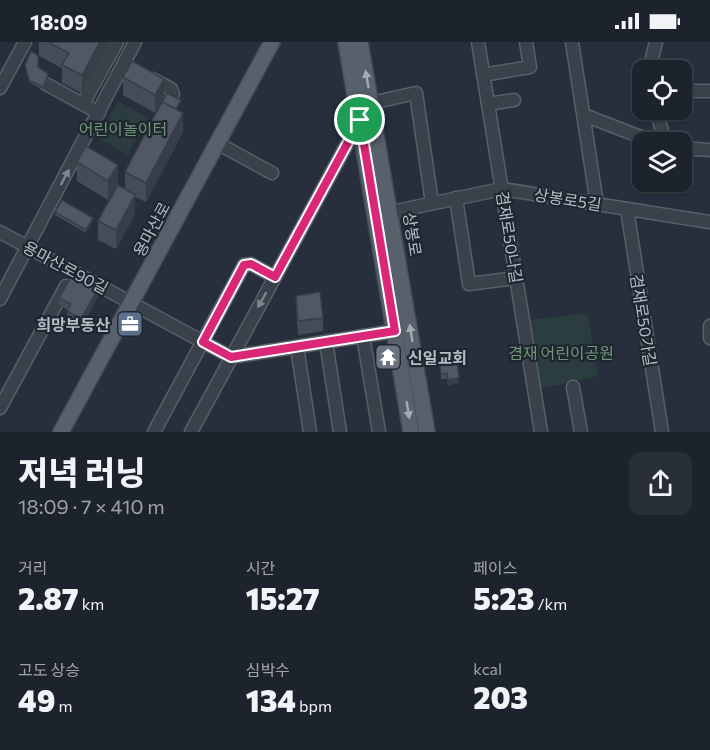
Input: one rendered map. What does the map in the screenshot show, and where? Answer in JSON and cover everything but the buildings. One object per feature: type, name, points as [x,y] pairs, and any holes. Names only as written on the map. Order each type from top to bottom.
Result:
[{"type":"main road","name":"용마산로","points":[[61,432],[272,42]]},
{"type":"main road","name":"상봉로","points":[[346,42],[411,432]]},
{"type":"main road","name":"상봉로","points":[[360,42],[427,432]]},
{"type":"street","points":[[0,88],[25,42]]},
{"type":"street","points":[[83,104],[117,42]]},
{"type":"street","points":[[0,299],[28,247],[54,208],[99,113],[134,69],[135,42]]},
{"type":"street","name":"겸재로50나길","points":[[478,42],[541,432]]},
{"type":"street","points":[[483,75],[530,67],[526,42]]},
{"type":"street","points":[[572,42],[597,204]]},
{"type":"street","points":[[652,60],[656,42]]},
{"type":"street","points":[[134,69],[171,89],[173,94],[165,114]]},
{"type":"street","points":[[46,84],[99,113]]},
{"type":"street","points":[[692,91],[710,91]]},
{"type":"street","points":[[371,103],[416,93],[432,203]]},
{"type":"street","points":[[488,104],[514,100]]},
{"type":"street","points":[[585,115],[632,133]]},
{"type":"street","points":[[191,432],[360,120]]},
{"type":"street","points":[[218,143],[272,173]]},
{"type":"street","points":[[692,149],[710,150]]},
{"type":"street","name":"상봉로5길","points":[[391,212],[502,189],[710,222]]},
{"type":"street","points":[[456,198],[469,284],[516,278]]},
{"type":"street","name":"겸재로50가길","points":[[627,209],[662,432]]},
{"type":"street","name":"용마산로90길","points":[[0,232],[231,357]]},
{"type":"street","points":[[154,432],[244,265],[251,264],[275,277]]},
{"type":"street","points":[[0,408],[74,271]]},
{"type":"street","points":[[710,326],[710,338]]},
{"type":"street","points":[[231,357],[395,331]]},
{"type":"street","points":[[363,336],[379,432]]},
{"type":"street","points":[[326,342],[339,432]]},
{"type":"street","points":[[297,347],[310,432]]},
{"type":"street","points":[[573,387],[580,432]]},
{"type":"green space","name":"어린이놀이터","points":[[118,101],[148,118],[128,155],[98,138]]},
{"type":"green space","name":"겸재 어린이공원","points":[[588,313],[598,376],[534,390],[523,321]]},
{"type":"place","name":"희망부동산","points":[[130,324]]},
{"type":"place","name":"신일교회","points":[[388,357]]},
{"type":"route","points":[[360,120],[395,331],[231,357],[203,342],[244,265],[251,264],[275,277],[360,120]]}]
